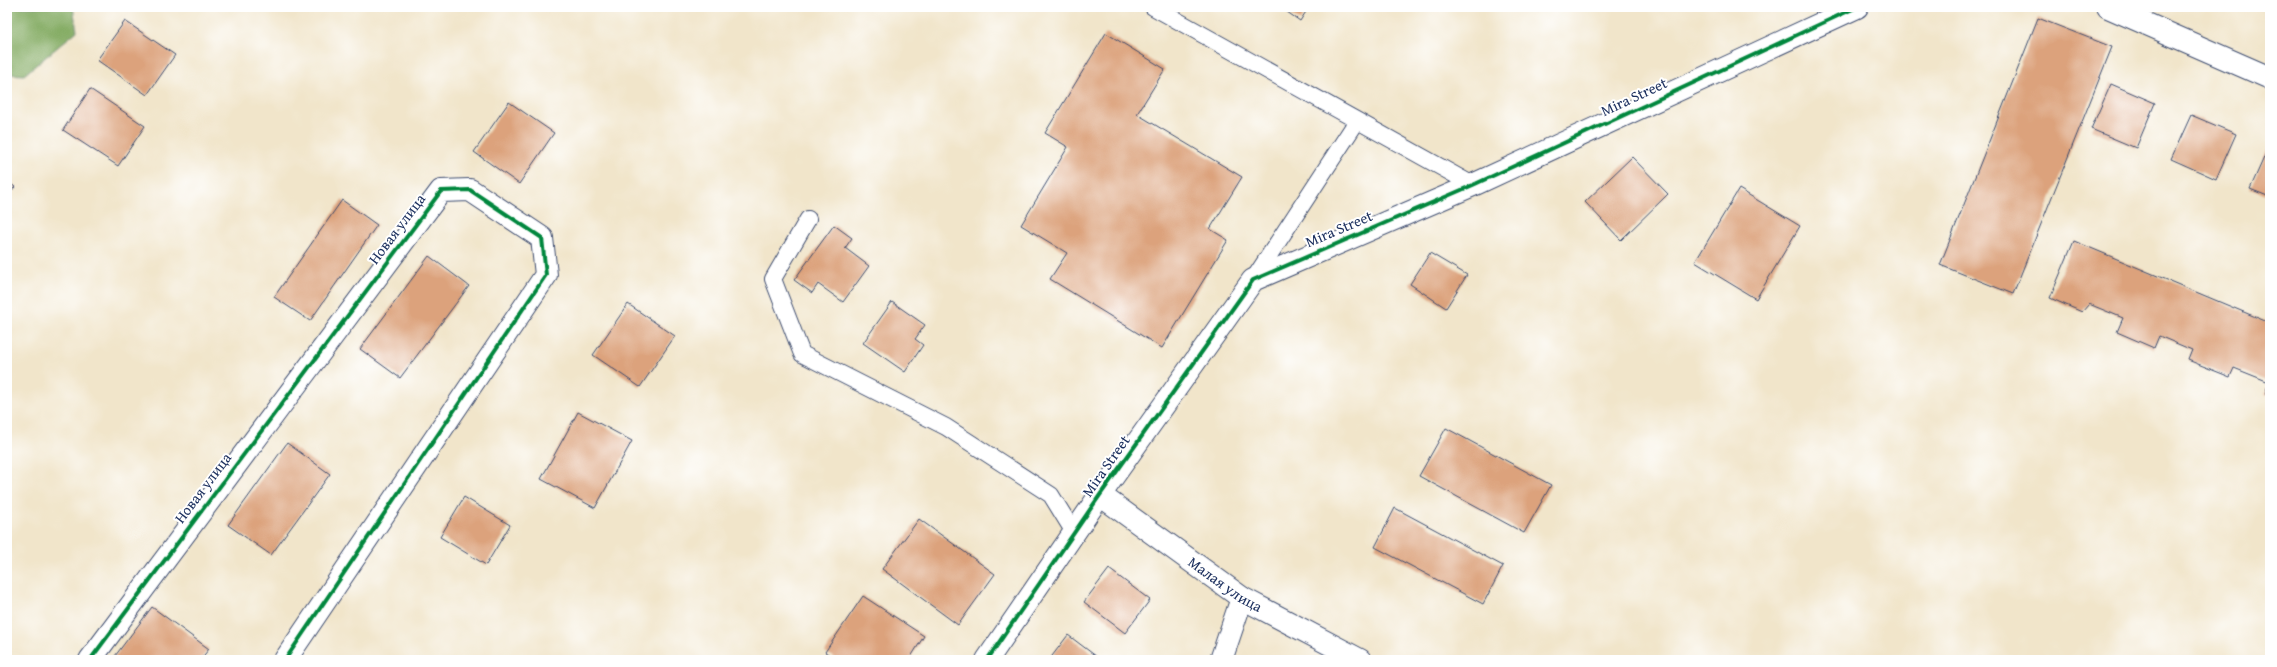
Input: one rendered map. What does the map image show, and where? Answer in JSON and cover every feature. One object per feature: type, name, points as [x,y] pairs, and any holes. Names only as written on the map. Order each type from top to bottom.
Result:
[{"type":"street","name":"Mira Street","points":[[987,660],[1075,534],[1100,495],[1252,280],[1473,185],[1857,7]]},
{"type":"street","points":[[2108,7],[2270,78]]},
{"type":"street","name":"Новая улица","points":[[90,660],[441,191],[470,190],[542,238],[546,275],[285,660]]},
{"type":"street","name":"Малая улица","points":[[1100,495],[1242,598],[1360,660]]},
{"type":"street","points":[[1221,660],[1242,598]]},
{"type":"lane","points":[[1153,7],[1473,185]]},
{"type":"lane","points":[[1252,280],[1357,121]]},
{"type":"lane","points":[[808,219],[773,279],[802,354],[946,427],[1051,494],[1075,534]]},
{"type":"green space","points":[[7,7],[73,7],[77,31],[24,75],[7,74]]},
{"type":"building","points":[[1280,7],[1309,7],[1300,21]]},
{"type":"building","points":[[2038,18],[2112,47],[2013,294],[1940,265]]},
{"type":"building","points":[[125,21],[175,55],[147,95],[97,60]]},
{"type":"building","points":[[1106,33],[1165,69],[1137,114],[1242,177],[1210,229],[1228,240],[1162,348],[1050,279],[1067,253],[1021,225],[1068,147],[1045,133]]},
{"type":"building","points":[[2111,84],[2155,103],[2136,148],[2091,129]]},
{"type":"building","points":[[90,89],[145,126],[118,166],[63,130]]},
{"type":"building","points":[[509,102],[554,133],[519,184],[474,152]]},
{"type":"building","points":[[2191,115],[2236,134],[2216,179],[2171,159]]},
{"type":"building","points":[[2270,144],[2270,197],[2250,189]]},
{"type":"building","points":[[1632,157],[1668,194],[1621,240],[1585,202]]},
{"type":"building","points":[[7,181],[15,187],[7,196]]},
{"type":"building","points":[[1739,189],[1800,226],[1756,299],[1695,262]]},
{"type":"building","points":[[342,200],[377,225],[310,321],[274,297]]},
{"type":"building","points":[[834,225],[852,238],[845,248],[869,266],[843,302],[818,284],[812,293],[794,280]]},
{"type":"building","points":[[2074,241],[2270,323],[2270,396],[2265,394],[2269,382],[2234,368],[2230,377],[2188,360],[2192,350],[2159,336],[2154,348],[2117,332],[2123,318],[2089,304],[2082,312],[2050,298]]},
{"type":"building","points":[[1430,253],[1467,275],[1446,308],[1410,284]]},
{"type":"building","points":[[429,256],[469,286],[400,378],[360,349]]},
{"type":"building","points":[[892,302],[925,325],[915,339],[923,345],[905,372],[863,343]]},
{"type":"building","points":[[628,304],[675,336],[640,387],[593,355]]},
{"type":"building","points":[[578,412],[632,441],[595,508],[541,479]]},
{"type":"building","points":[[1446,428],[1551,485],[1524,533],[1419,476]]},
{"type":"building","points":[[287,443],[330,474],[271,555],[228,525]]},
{"type":"building","points":[[464,497],[510,525],[486,565],[440,537]]},
{"type":"building","points":[[1395,508],[1503,566],[1483,604],[1375,547]]},
{"type":"building","points":[[919,519],[995,574],[958,625],[882,569]]},
{"type":"building","points":[[1109,569],[1150,600],[1125,633],[1084,602]]},
{"type":"building","points":[[863,596],[924,636],[909,660],[838,660],[825,652]]},
{"type":"building","points":[[152,607],[209,649],[200,660],[112,660]]},
{"type":"building","points":[[1068,635],[1101,660],[1049,660]]},
{"type":"cycle path","points":[[987,660],[1100,495],[1253,280],[1473,185],[1857,7]]},
{"type":"cycle path","points":[[90,660],[441,191],[470,190],[542,238],[546,275],[285,660]]}]
